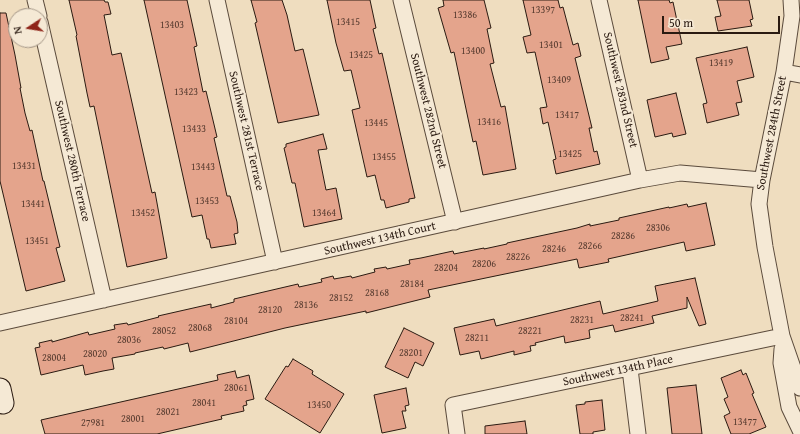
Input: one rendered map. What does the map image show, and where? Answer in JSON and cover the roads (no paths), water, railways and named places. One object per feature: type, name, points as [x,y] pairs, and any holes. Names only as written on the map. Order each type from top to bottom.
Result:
[{"type":"street","name":"Southwest 281st Terrace","points":[[217,0],[276,262]]},
{"type":"street","name":"Southwest 282nd Street","points":[[401,0],[455,222]]},
{"type":"street","name":"Southwest 283nd Street","points":[[599,0],[640,180]]},
{"type":"street","name":"Southwest 284th Street","points":[[791,0],[792,16],[784,72],[762,180],[759,204],[765,247],[782,336],[800,388]]},
{"type":"street","name":"Southwest 280th Terrace","points":[[46,48],[104,300]]},
{"type":"street","points":[[784,72],[800,75]]},
{"type":"street","name":"Southwest 134th Court","points":[[0,324],[640,180],[680,173],[762,180]]},
{"type":"street","name":"Southwest 284th Street","points":[[782,336],[781,363],[789,406],[800,430]]},
{"type":"street","name":"Southwest 134th Place","points":[[457,434],[453,405],[782,336]]},
{"type":"street","points":[[630,368],[638,434]]}]
